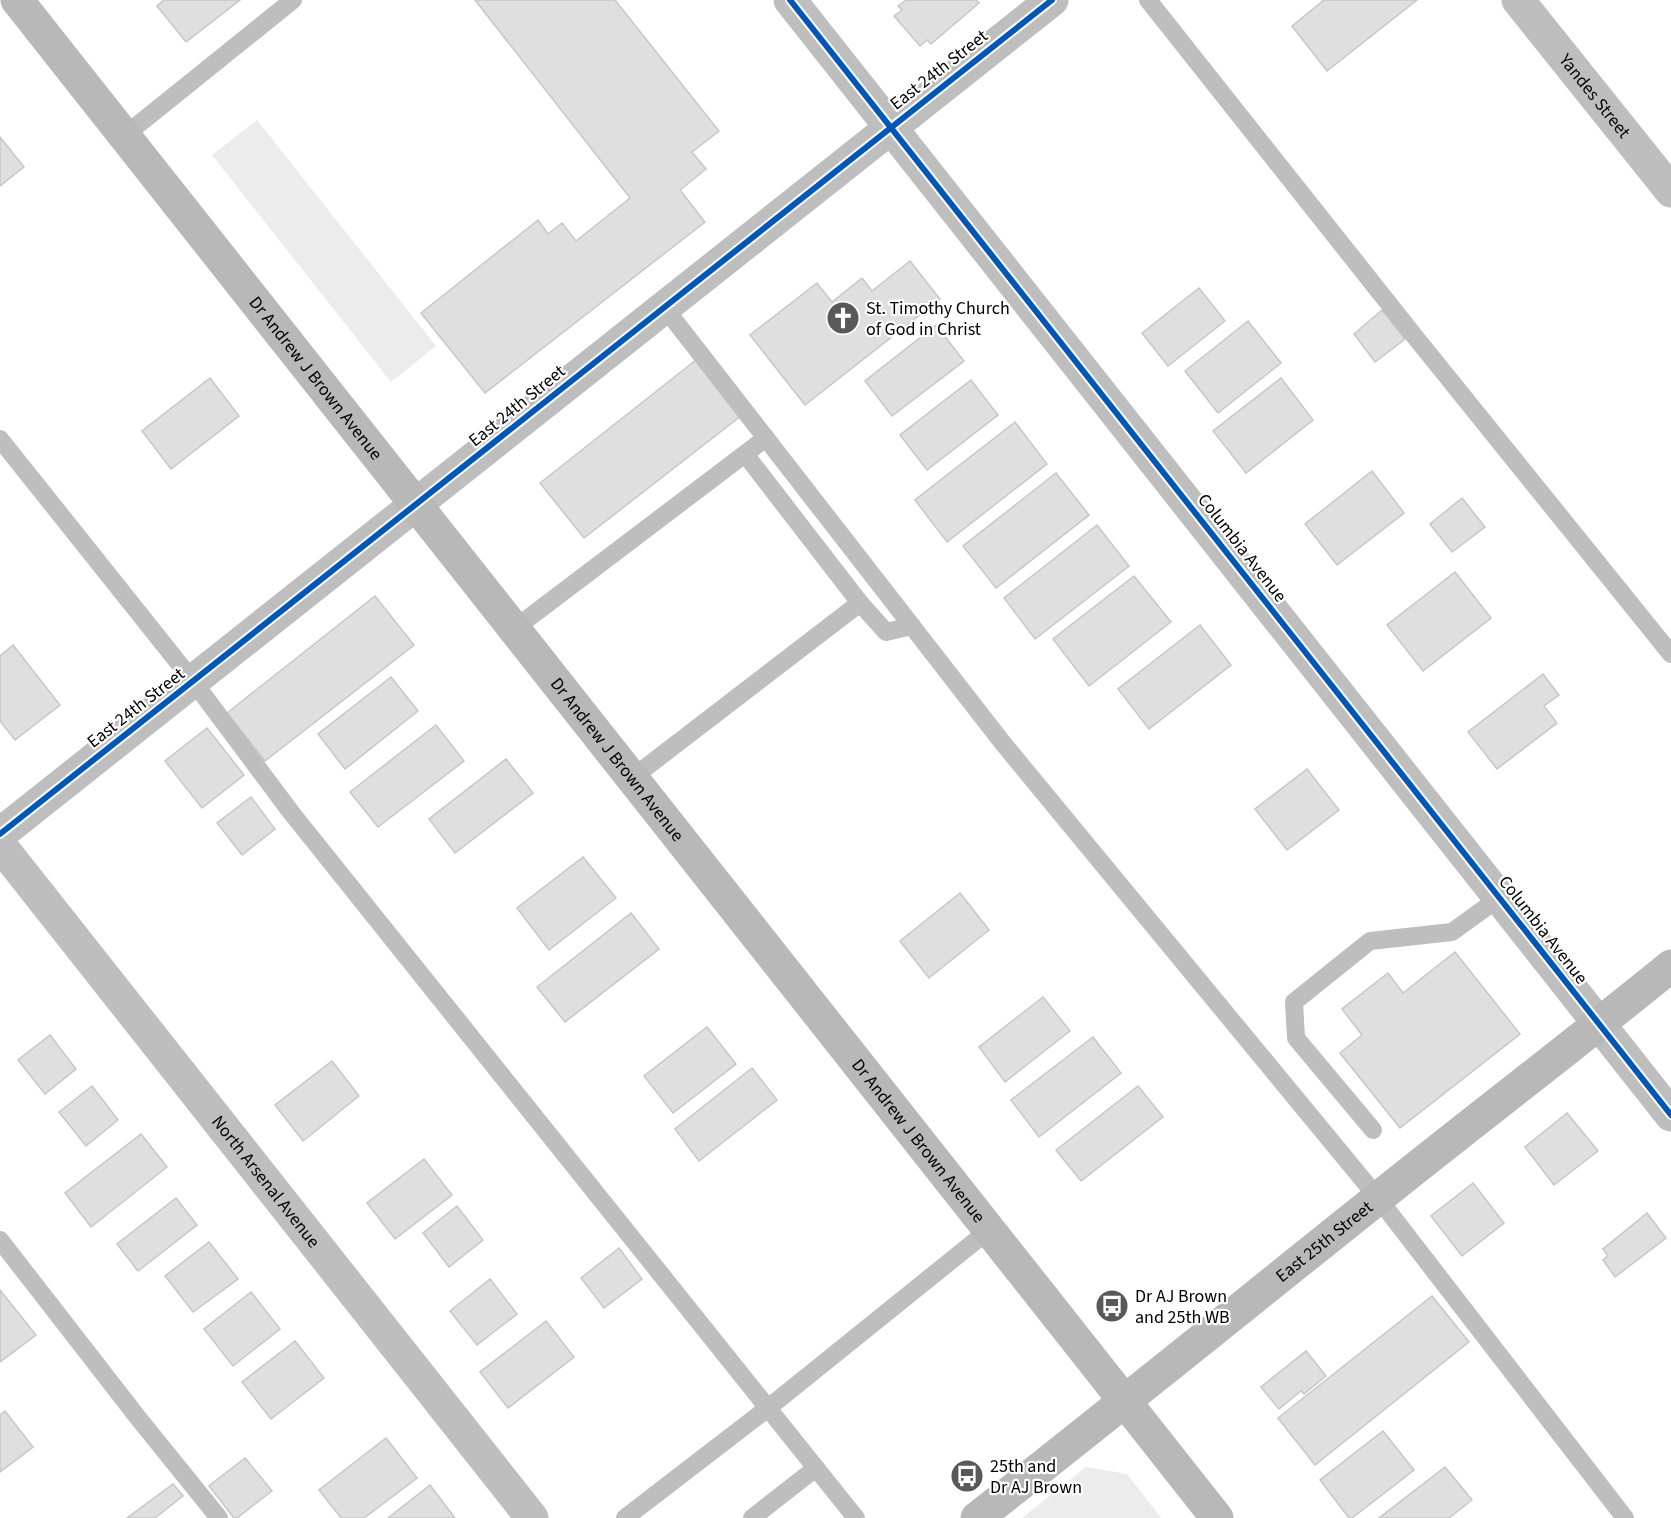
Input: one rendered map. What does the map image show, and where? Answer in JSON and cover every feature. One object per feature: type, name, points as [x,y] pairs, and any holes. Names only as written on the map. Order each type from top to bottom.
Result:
[{"type":"main road","name":"Dr Andrew J Brown Avenue","points":[[16,0],[1217,1518]]},
{"type":"main road","name":"East 25th Street","points":[[977,1518],[1671,966]]},
{"type":"street","name":"Columbia Avenue","points":[[790,0],[1671,1115]]},
{"type":"street","name":"East 24th Street","points":[[0,834],[1052,0]]},
{"type":"street","name":"Yandes Street","points":[[1518,0],[1671,191]]},
{"type":"street","name":"North Arsenal Avenue","points":[[0,845],[531,1518]]},
{"type":"lane","points":[[124,136],[294,0]]},
{"type":"lane","points":[[1148,0],[1671,654]]},
{"type":"lane","points":[[664,307],[1002,742],[1378,1198],[1625,1518]]},
{"type":"lane","points":[[514,629],[766,438]]},
{"type":"lane","points":[[0,439],[193,681],[297,820],[856,1518]]},
{"type":"lane","points":[[745,454],[860,603],[886,632],[912,626]]},
{"type":"lane","points":[[632,778],[860,603]]},
{"type":"lane","points":[[1373,1130],[1296,1038],[1294,1002],[1370,941],[1452,932],[1499,898]]},
{"type":"lane","points":[[625,1518],[768,1408],[989,1230]]},
{"type":"lane","points":[[0,1240],[219,1518]]},
{"type":"lane","points":[[752,1518],[816,1468]]},
{"type":"shaded area","points":[[257,120],[436,346],[391,382],[212,155]]},
{"type":"shaded area","points":[[1086,1467],[1127,1474],[1161,1518],[1022,1518]]},
{"type":"building","points":[[164,0],[240,0],[186,42],[157,6]]},
{"type":"building","points":[[475,0],[615,0],[719,131],[692,152],[706,169],[680,190],[705,222],[485,393],[421,313],[538,220],[548,234],[562,223],[576,241],[630,198]]},
{"type":"building","points":[[906,0],[976,0],[979,3],[931,44],[927,40],[920,46],[894,16],[902,10],[898,6]]},
{"type":"building","points":[[1324,0],[1417,0],[1327,71],[1292,26]]},
{"type":"building","points":[[0,137],[24,167],[0,186]]},
{"type":"building","name":"St. Timothy Church of God in Christ","points":[[910,261],[940,299],[805,405],[750,335],[817,283],[832,302],[862,278],[872,291]]},
{"type":"building","points":[[1199,288],[1225,321],[1168,366],[1142,333]]},
{"type":"building","points":[[1382,310],[1405,339],[1375,362],[1354,334]]},
{"type":"building","points":[[1248,321],[1281,363],[1218,413],[1185,371]]},
{"type":"building","points":[[936,325],[964,361],[892,416],[865,381]]},
{"type":"building","points":[[696,360],[741,416],[584,538],[540,483]]},
{"type":"building","points":[[210,378],[239,416],[171,469],[142,431]]},
{"type":"building","points":[[1281,378],[1313,420],[1246,473],[1213,431]]},
{"type":"building","points":[[971,380],[998,415],[927,470],[900,435]]},
{"type":"building","points":[[1015,422],[1047,464],[947,542],[915,500]]},
{"type":"building","points":[[1372,471],[1404,513],[1337,565],[1305,524]]},
{"type":"building","points":[[1056,473],[1089,515],[996,588],[963,546]]},
{"type":"building","points":[[1462,498],[1485,527],[1452,552],[1430,524]]},
{"type":"building","points":[[1097,525],[1129,566],[1035,639],[1004,598]]},
{"type":"building","points":[[1455,572],[1491,618],[1423,671],[1387,625]]},
{"type":"building","points":[[1134,576],[1171,622],[1089,686],[1053,639]]},
{"type":"building","points":[[375,596],[414,645],[265,761],[227,713]]},
{"type":"building","points":[[1200,625],[1231,665],[1149,729],[1118,689]]},
{"type":"building","points":[[13,645],[60,705],[15,740],[0,721],[0,656]]},
{"type":"building","points":[[1543,674],[1559,695],[1544,706],[1557,723],[1497,769],[1468,732]]},
{"type":"building","points":[[391,677],[418,711],[345,769],[318,734]]},
{"type":"building","points":[[436,725],[464,761],[378,827],[350,792]]},
{"type":"building","points":[[207,728],[244,775],[202,808],[165,761]]},
{"type":"building","points":[[506,759],[533,793],[455,853],[429,819]]},
{"type":"building","points":[[1307,769],[1339,810],[1287,850],[1255,809]]},
{"type":"building","points":[[251,797],[275,829],[242,855],[217,823]]},
{"type":"building","points":[[583,857],[616,898],[549,950],[517,908]]},
{"type":"building","points":[[960,893],[989,930],[929,978],[900,941]]},
{"type":"building","points":[[631,913],[659,949],[565,1022],[537,987]]},
{"type":"building","points":[[1455,952],[1520,1034],[1400,1128],[1340,1053],[1362,1035],[1342,1009],[1388,973],[1403,993]]},
{"type":"building","points":[[1043,997],[1070,1031],[1005,1082],[979,1047]]},
{"type":"building","points":[[707,1027],[736,1064],[673,1113],[644,1076]]},
{"type":"building","points":[[50,1035],[76,1069],[45,1094],[18,1060]]},
{"type":"building","points":[[1093,1037],[1121,1073],[1039,1137],[1011,1100]]},
{"type":"building","points":[[332,1061],[359,1096],[303,1141],[275,1105]]},
{"type":"building","points":[[752,1068],[777,1100],[699,1161],[675,1129]]},
{"type":"building","points":[[92,1086],[118,1120],[86,1146],[59,1112]]},
{"type":"building","points":[[1138,1086],[1163,1117],[1081,1181],[1056,1150]]},
{"type":"building","points":[[1567,1113],[1598,1151],[1554,1185],[1525,1147]]},
{"type":"building","points":[[141,1134],[167,1167],[91,1227],[65,1193]]},
{"type":"building","points":[[424,1159],[452,1195],[395,1239],[367,1203]]},
{"type":"building","points":[[1473,1183],[1504,1223],[1462,1256],[1431,1216]]},
{"type":"building","points":[[176,1198],[197,1225],[138,1271],[117,1244]]},
{"type":"building","points":[[457,1206],[483,1240],[449,1267],[423,1233]]},
{"type":"building","points":[[1647,1213],[1666,1238],[1615,1277],[1603,1260],[1608,1256],[1603,1249]]},
{"type":"building","points":[[209,1242],[238,1279],[193,1312],[165,1276]]},
{"type":"building","points":[[619,1248],[642,1279],[604,1308],[581,1278]]},
{"type":"building","points":[[490,1279],[517,1314],[477,1345],[450,1311]]},
{"type":"building","points":[[0,1290],[36,1335],[0,1362]]},
{"type":"building","points":[[251,1292],[280,1329],[233,1366],[204,1329]]},
{"type":"building","points":[[1432,1296],[1469,1342],[1315,1465],[1278,1418]]},
{"type":"building","points":[[546,1321],[574,1357],[508,1408],[480,1372]]},
{"type":"building","points":[[295,1341],[324,1378],[271,1419],[242,1382]]},
{"type":"building","points":[[1306,1351],[1326,1376],[1304,1394],[1301,1391],[1279,1409],[1261,1387]]},
{"type":"building","points":[[5,1411],[33,1447],[0,1472],[0,1415]]},
{"type":"building","points":[[1383,1431],[1414,1470],[1349,1518],[1320,1480]]},
{"type":"building","points":[[386,1438],[417,1478],[364,1518],[341,1518],[319,1490]]},
{"type":"building","points":[[245,1458],[272,1491],[234,1518],[209,1486]]},
{"type":"building","points":[[1445,1467],[1472,1500],[1449,1518],[1379,1518]]},
{"type":"building","points":[[173,1484],[183,1496],[155,1518],[127,1518]]},
{"type":"building","points":[[430,1485],[455,1518],[388,1518]]},
{"type":"cycle path","points":[[790,0],[1671,1115]]},
{"type":"cycle path","points":[[0,834],[1052,0]]},
{"type":"place","name":"St. Timothy Church of God in Christ","points":[[843,318]]},
{"type":"place","name":"Dr AJ Brown and 25th WB","points":[[1112,1306]]},
{"type":"place","name":"25th and Dr AJ Brown","points":[[967,1476]]}]
